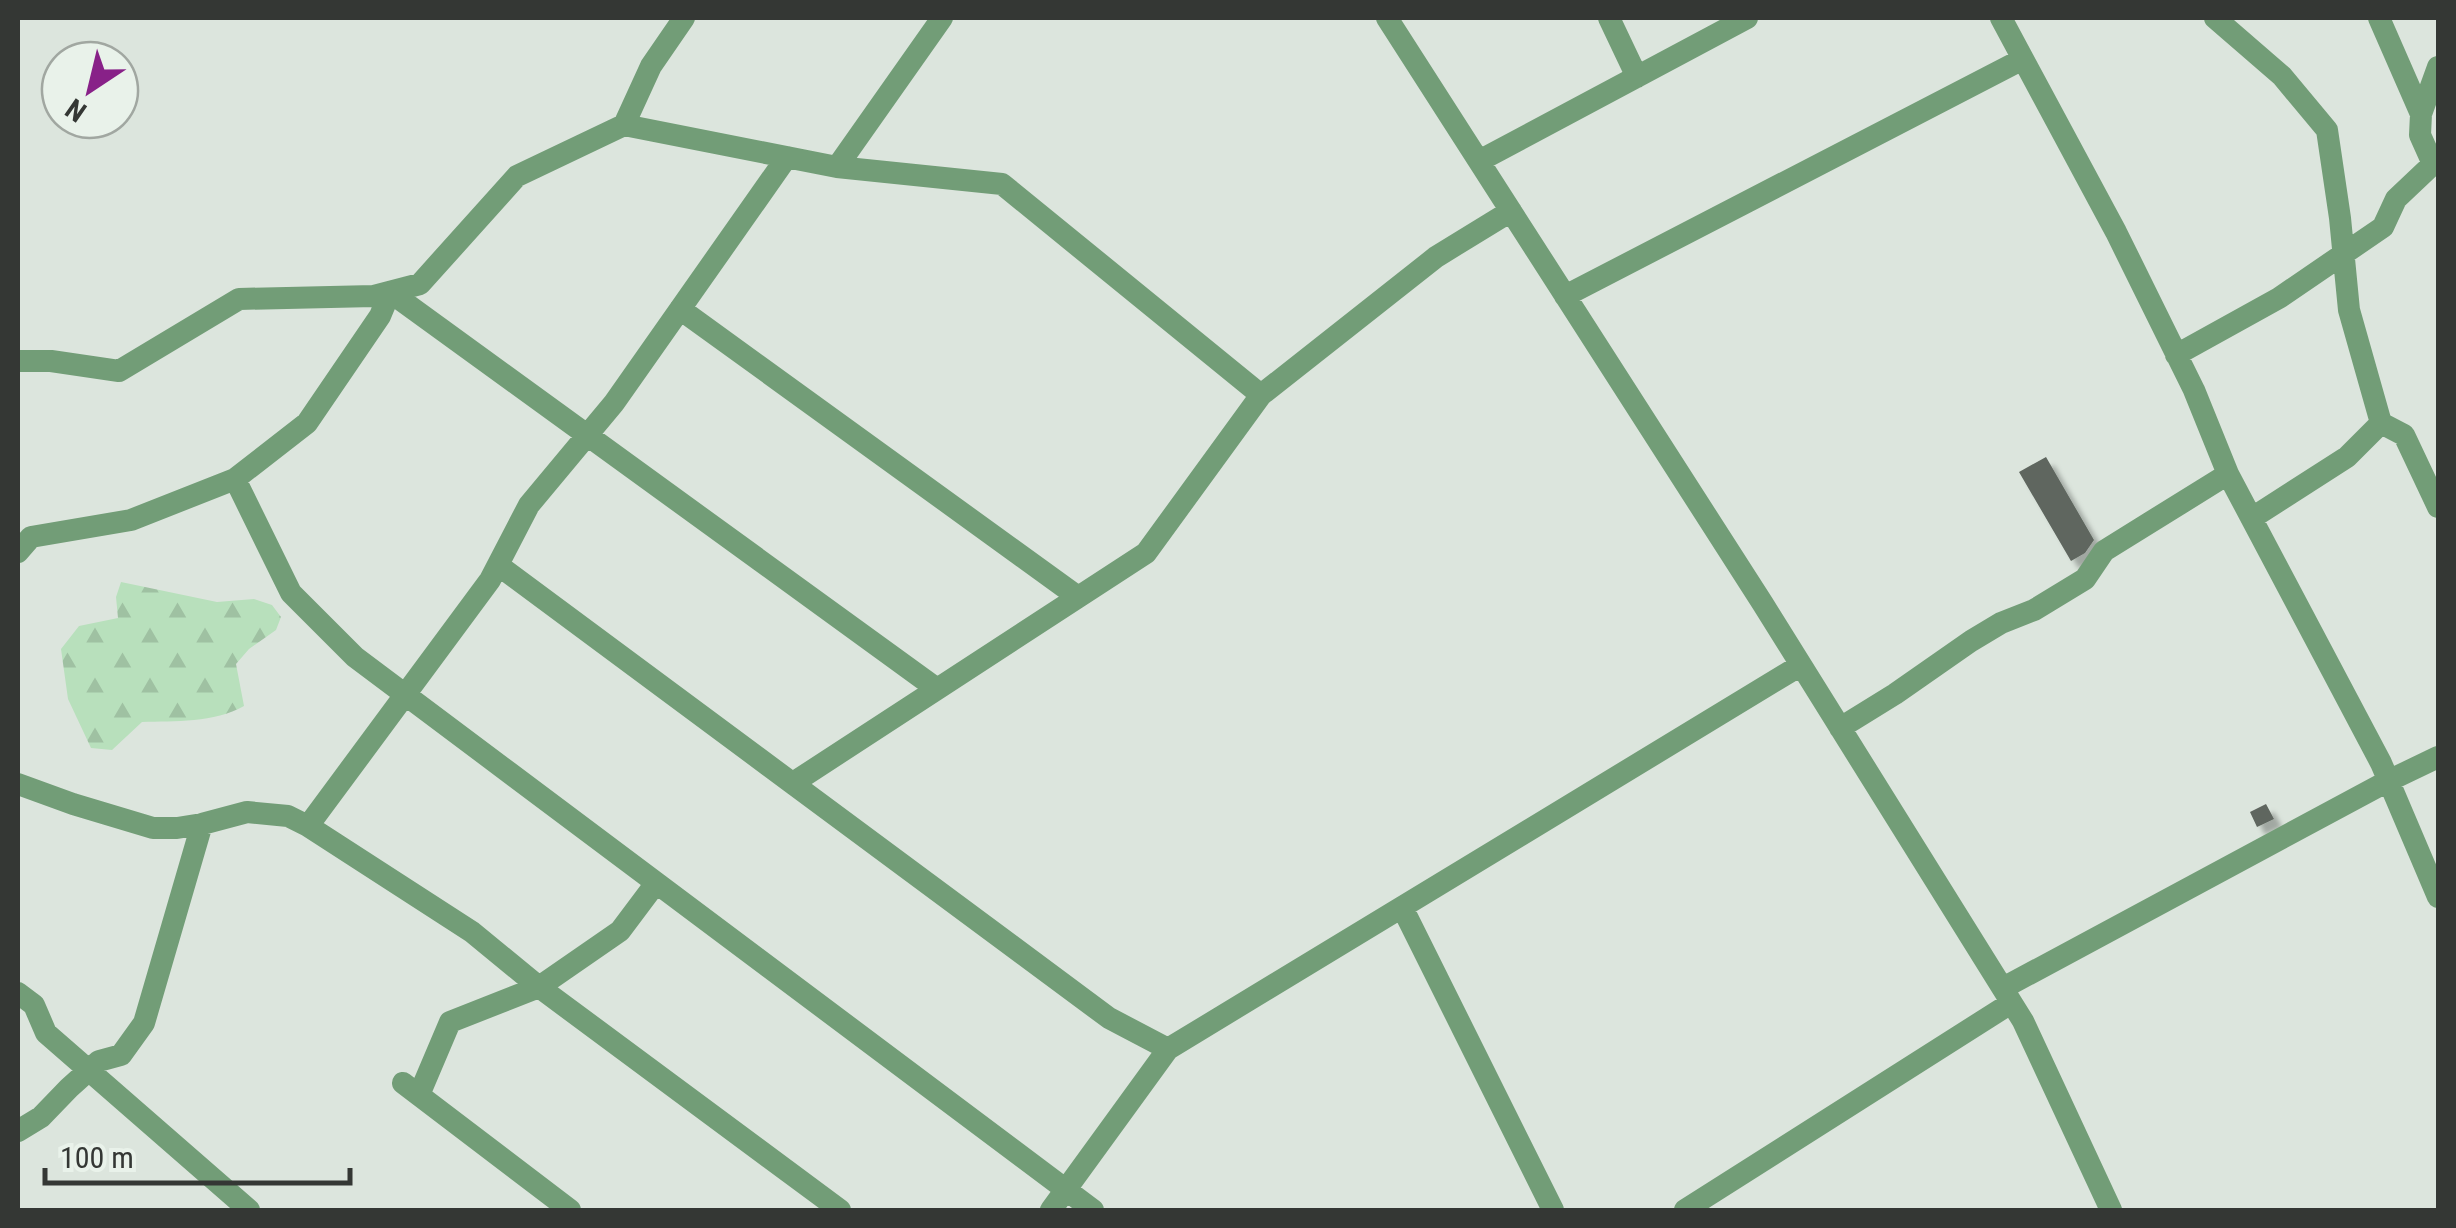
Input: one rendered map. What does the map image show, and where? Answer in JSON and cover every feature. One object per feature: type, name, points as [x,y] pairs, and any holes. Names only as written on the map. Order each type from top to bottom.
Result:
[{"type":"street","points":[[624,125],[652,66],[684,18]]},
{"type":"street","points":[[836,167],[942,18]]},
{"type":"street","points":[[1388,18],[2024,1021],[2111,1210]]},
{"type":"street","points":[[1609,18],[1637,76]]},
{"type":"street","points":[[1479,161],[1747,18]]},
{"type":"street","points":[[2001,18],[2116,232],[2194,390],[2228,474],[2381,763],[2438,897]]},
{"type":"street","points":[[2215,18],[2282,76],[2327,130],[2349,310],[2380,423],[2404,435],[2438,507]]},
{"type":"street","points":[[2379,18],[2421,114]]},
{"type":"street","points":[[1566,296],[2023,58]]},
{"type":"street","points":[[2176,355],[2279,298],[2383,227],[2396,200],[2433,164],[2420,135],[2421,114],[2438,67]]},
{"type":"street","points":[[18,362],[51,361],[118,370],[239,298],[374,296],[420,284],[516,176],[624,125],[836,167],[1002,184],[1260,396]]},
{"type":"street","points":[[308,826],[490,580],[529,505],[614,403],[787,157]]},
{"type":"street","points":[[793,783],[1146,553],[1260,396],[1436,257],[1511,211]]},
{"type":"street","points":[[390,292],[937,689]]},
{"type":"street","points":[[18,552],[31,537],[132,520],[235,479],[307,423],[380,316],[390,292]]},
{"type":"street","points":[[680,309],[1078,597]]},
{"type":"street","points":[[2252,518],[2347,456],[2380,423]]},
{"type":"street","points":[[1840,728],[1971,641],[2034,610],[2084,579],[2104,551],[2228,474]]},
{"type":"street","points":[[235,479],[291,592],[355,658],[1093,1210]]},
{"type":"street","points":[[498,564],[1109,1018],[1168,1049]]},
{"type":"street","points":[[1051,1210],[1168,1049],[1800,665]]},
{"type":"street","points":[[1685,1210],[2007,996],[2388,781],[2438,757]]},
{"type":"street","points":[[18,784],[153,828],[202,824],[248,812],[288,816],[308,826],[472,932],[539,988],[840,1210]]},
{"type":"street","points":[[18,1131],[42,1117],[99,1061],[121,1055],[144,1023],[202,824]]},
{"type":"street","points":[[570,1210],[411,1089],[450,1022],[539,988],[620,931],[656,884]]},
{"type":"street","points":[[1402,907],[1553,1210]]},
{"type":"street","points":[[18,994],[34,1006],[46,1033],[249,1210]]},
{"type":"green space","points":[[121,582],[217,602],[254,599],[272,605],[281,617],[276,630],[249,649],[236,664],[244,706],[207,718],[142,722],[112,750],[91,748],[68,699],[61,649],[79,626],[118,618],[116,597]]},
{"type":"building","points":[[2046,457],[2094,540],[2085,553],[2071,561],[2019,472]]},
{"type":"building","points":[[2266,804],[2274,819],[2257,827],[2250,812]]}]
